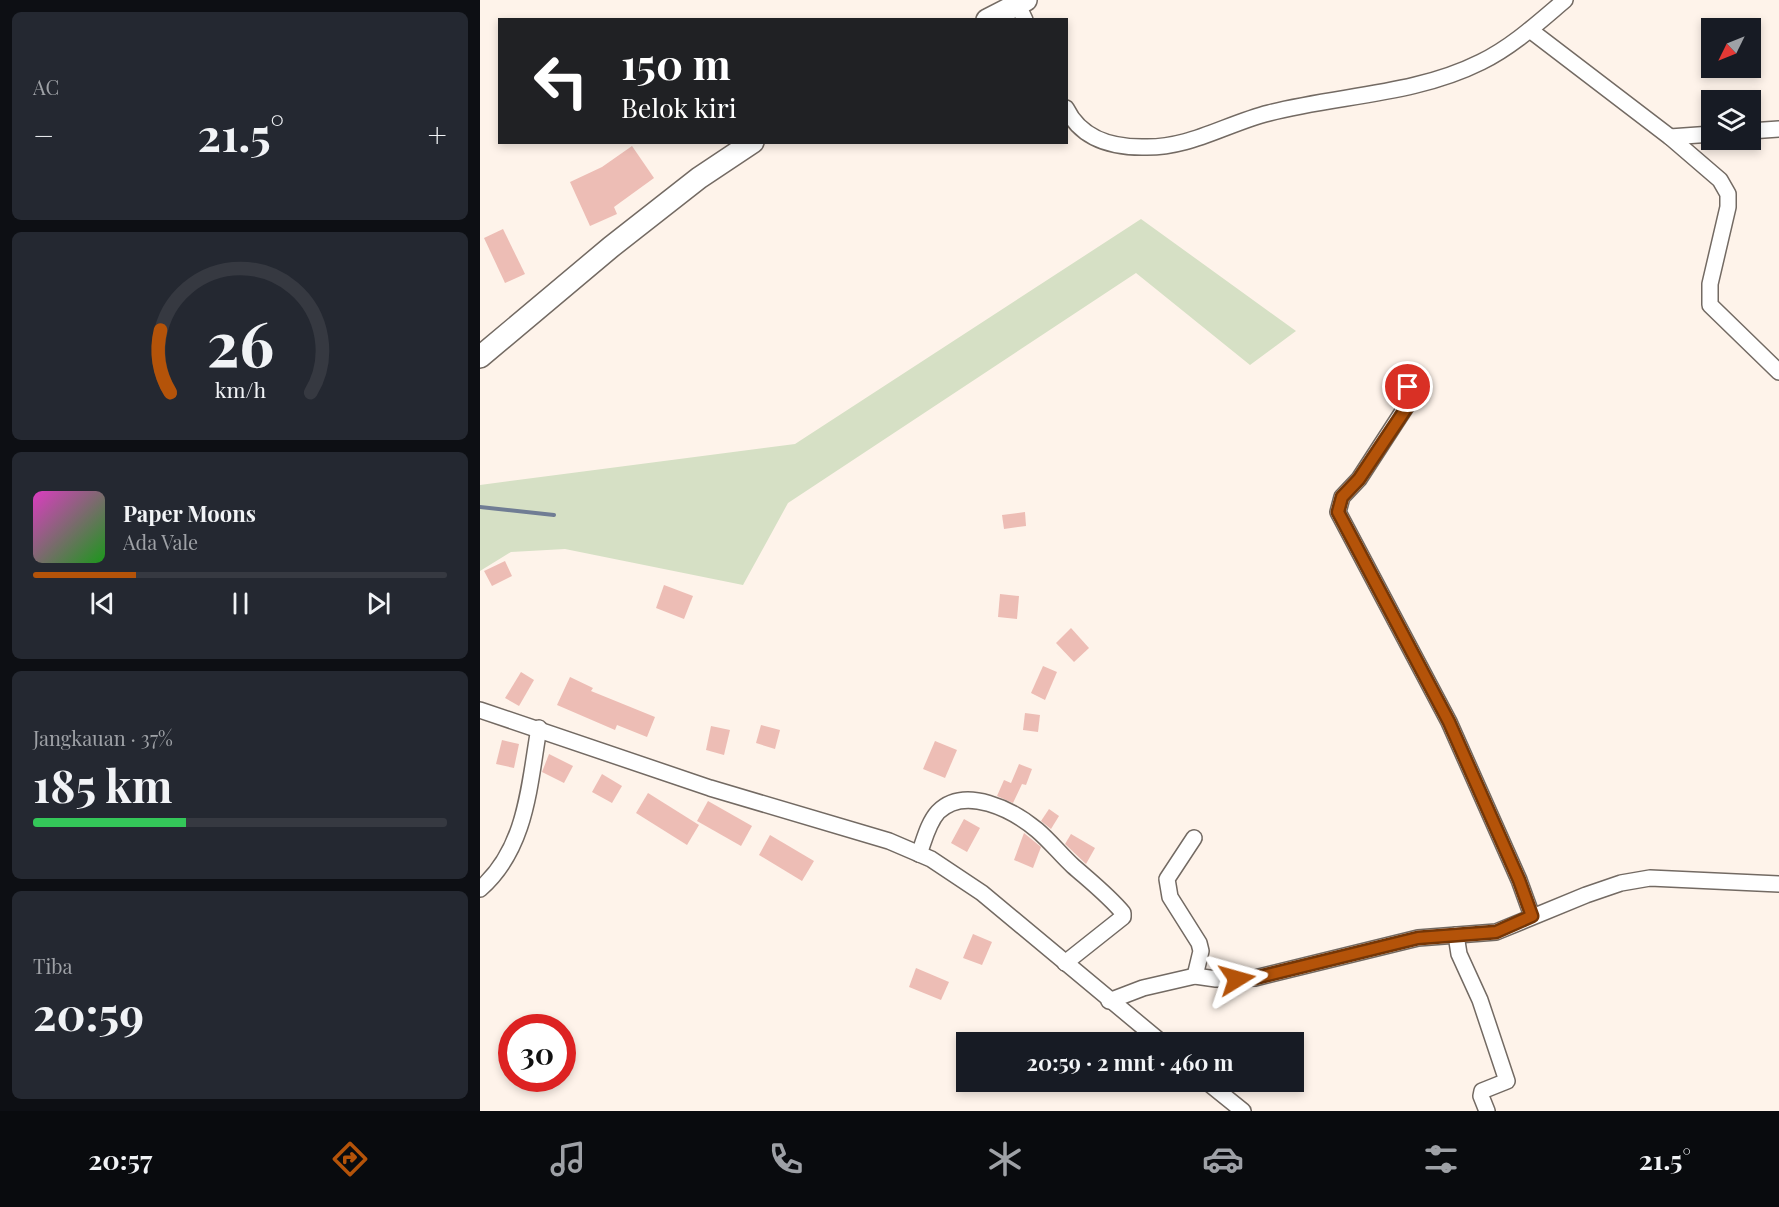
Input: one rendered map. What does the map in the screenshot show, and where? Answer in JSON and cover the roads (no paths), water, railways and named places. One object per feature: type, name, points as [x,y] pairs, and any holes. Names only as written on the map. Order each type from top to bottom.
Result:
[{"type":"street","points":[[1068,111],[1078,126],[1098,140],[1125,146],[1171,146],[1193,141],[1271,112],[1437,80],[1481,62],[1530,30],[1565,0]]},
{"type":"street","points":[[993,18],[1023,8]]},
{"type":"street","points":[[1530,30],[1670,137],[1720,180],[1728,194],[1726,218],[1710,284],[1710,305],[1779,372]]},
{"type":"street","points":[[1761,130],[1779,129]]},
{"type":"street","points":[[1670,137],[1701,135]]},
{"type":"street","points":[[480,357],[611,247],[699,178],[750,144]]},
{"type":"street","points":[[1400,380],[1411,393],[1407,407],[1359,479],[1342,497],[1338,512],[1449,722],[1515,870],[1532,916]]},
{"type":"street","points":[[480,710],[539,728],[616,757],[710,788],[889,841],[920,854],[982,894],[1148,1032]]},
{"type":"street","points":[[480,889],[493,876],[521,829],[539,728]]},
{"type":"street","points":[[920,854],[932,820],[953,802],[962,800],[987,803],[1036,829],[1124,913],[1123,917],[1065,963]]},
{"type":"street","points":[[1194,838],[1167,879],[1170,897],[1199,943],[1201,951],[1195,976]]},
{"type":"street","points":[[1109,1001],[1143,988],[1195,976],[1255,978],[1418,938],[1496,932],[1621,883],[1650,878],[1677,877],[1779,884]]},
{"type":"street","points":[[1456,935],[1462,964],[1480,1000],[1507,1081],[1482,1091],[1481,1096],[1487,1111]]},
{"type":"street","points":[[1219,1092],[1243,1111]]},
{"type":"waterway","points":[[480,507],[554,515]]}]
